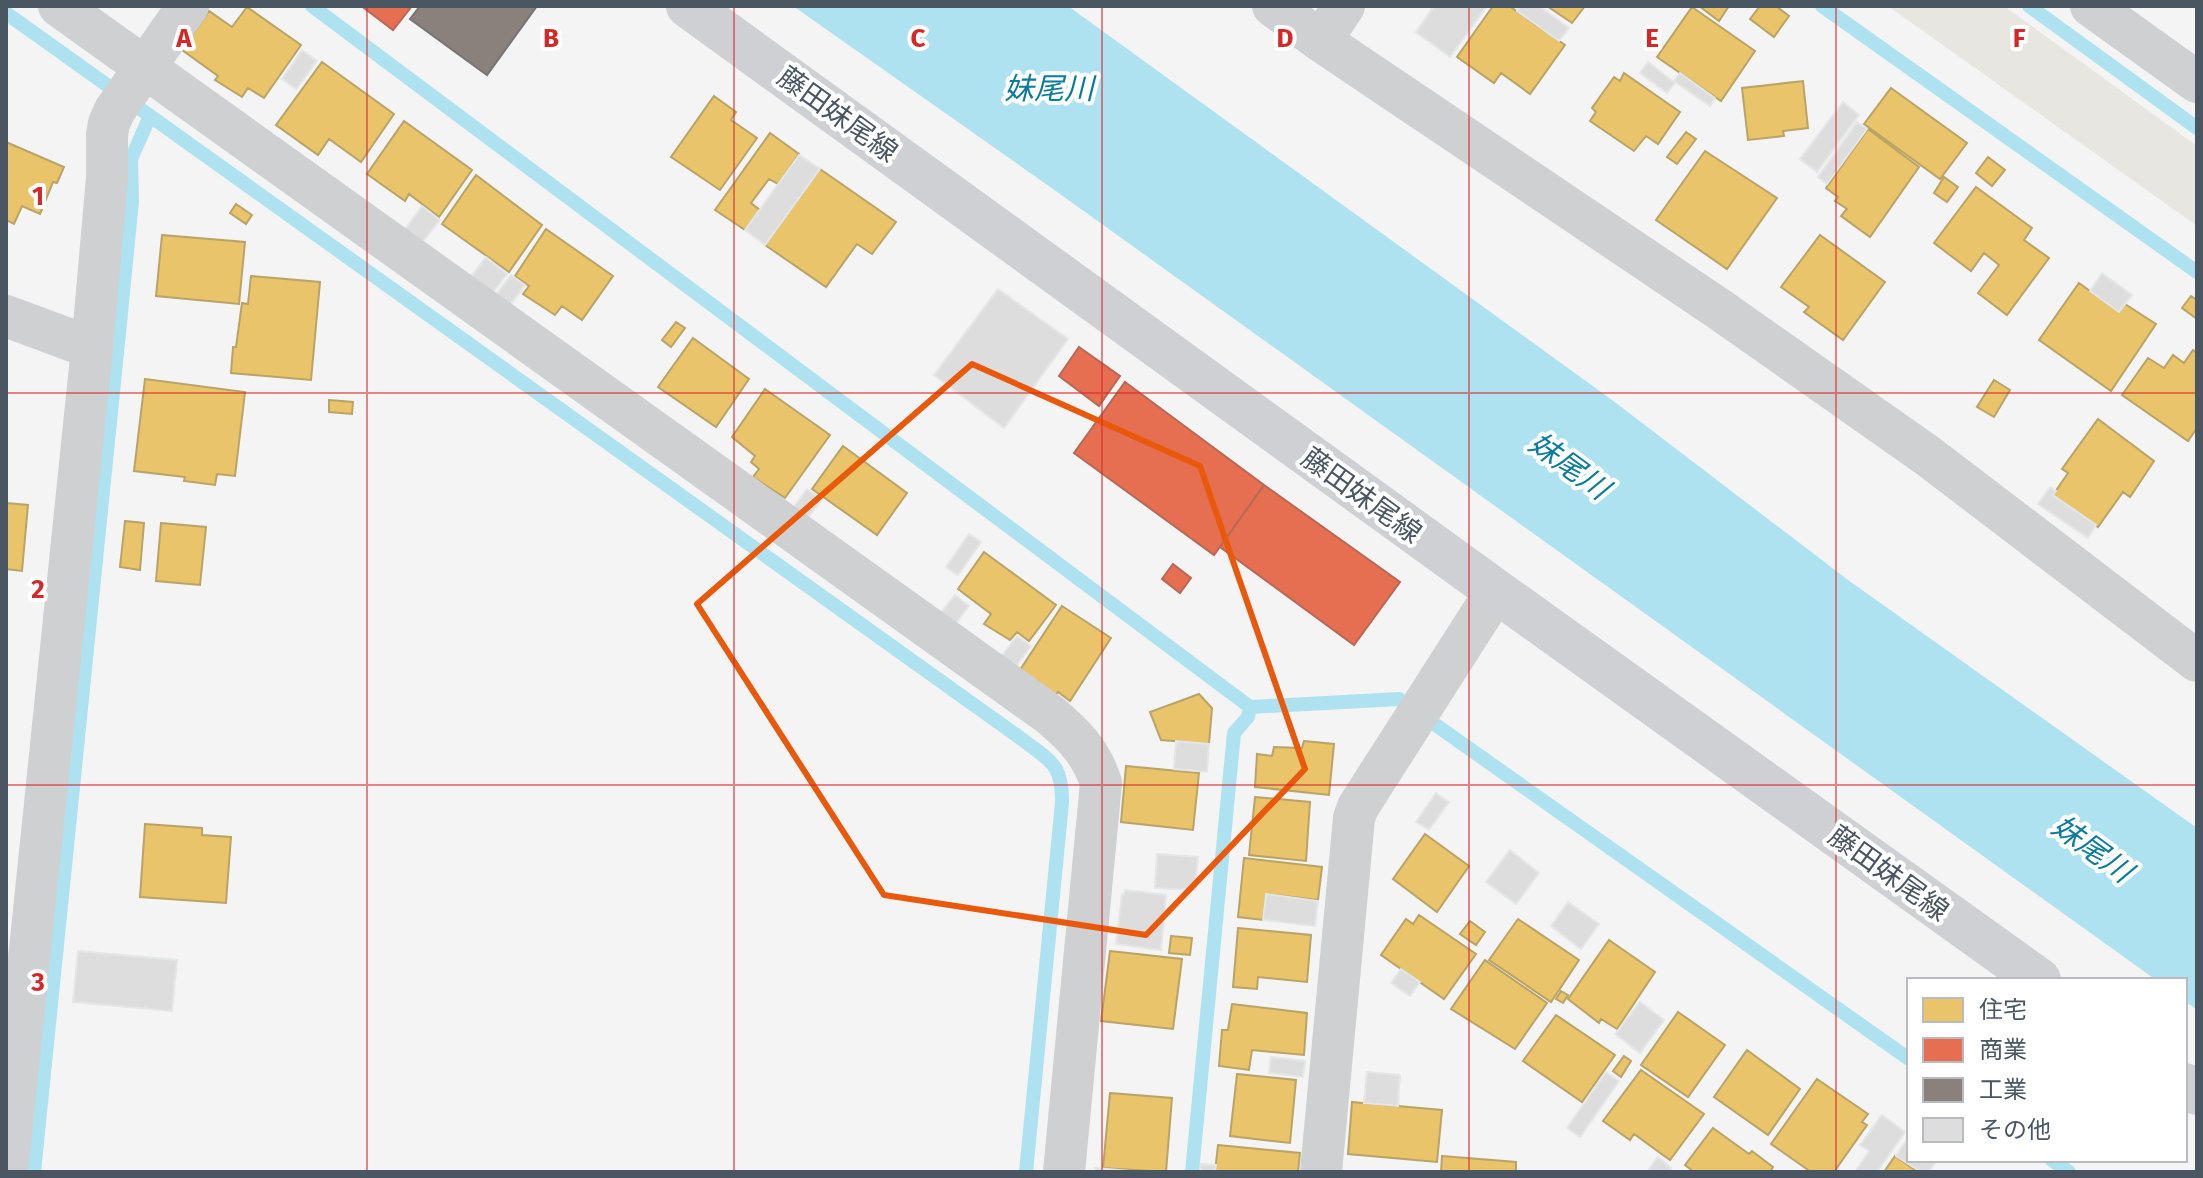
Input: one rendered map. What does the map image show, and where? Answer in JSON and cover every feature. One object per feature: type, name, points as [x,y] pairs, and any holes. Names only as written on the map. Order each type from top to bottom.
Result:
[{"type":"main road","name":"藤田妹尾線","points":[[688,6],[2036,978]]},
{"type":"street","points":[[59,6],[131,87],[1049,714],[1079,740],[1095,763],[1101,783],[1064,1172]]},
{"type":"street","points":[[7,1172],[92,348],[107,178],[107,135],[109,123],[131,87],[188,6]]},
{"type":"street","points":[[1273,6],[1719,309],[1928,456],[2197,661]]},
{"type":"street","points":[[1321,41],[1344,6]]},
{"type":"street","points":[[2091,6],[2197,82]]},
{"type":"street","points":[[6,316],[92,348]]},
{"type":"street","points":[[1321,1172],[1354,818],[1496,591]]},
{"type":"highlighted area","points":[[972,364],[1200,466],[1305,769],[1146,935],[884,895],[697,604]]},
{"type":"sand","points":[[1888,6],[2004,6],[2197,146],[2197,226]]},
{"type":"water","name":"妹尾川","points":[[793,6],[1068,6],[1612,400],[1848,580],[2197,828],[2197,1010],[2187,1002],[2187,978],[2153,978]]},
{"type":"building: 住宅","points":[[1493,6],[1509,6],[1565,45],[1530,94],[1501,73],[1494,83],[1457,57]]},
{"type":"building: 住宅","points":[[1547,6],[1585,6],[1572,23]]},
{"type":"building: 住宅","points":[[1699,6],[1729,6],[1719,21]]},
{"type":"building: 住宅","points":[[1760,6],[1776,6],[1789,16],[1774,37],[1750,19]]},
{"type":"building: 住宅","points":[[247,7],[301,45],[264,98],[248,88],[242,97],[215,80],[218,76],[182,50],[209,11],[232,27]]},
{"type":"building: 住宅","points":[[1692,7],[1755,51],[1721,101],[1657,57]]},
{"type":"building: 住宅","points":[[322,62],[394,114],[361,162],[329,139],[318,155],[276,125]]},
{"type":"building: 住宅","points":[[1624,73],[1680,112],[1658,144],[1646,136],[1634,151],[1590,121],[1596,112],[1592,108],[1614,77],[1620,81]]},
{"type":"building: 住宅","points":[[1803,81],[1808,128],[1783,131],[1784,136],[1748,140],[1742,88]]},
{"type":"building: 住宅","points":[[1891,88],[1967,143],[1940,179],[1864,124]]},
{"type":"building: 住宅","points":[[714,96],[736,112],[731,120],[757,138],[720,190],[671,157]]},
{"type":"building: 住宅","points":[[404,121],[472,170],[439,217],[409,194],[405,201],[367,174]]},
{"type":"building: 住宅","points":[[1868,129],[1919,167],[1870,237],[1841,216],[1847,209],[1835,201],[1838,197],[1826,188]]},
{"type":"building: 住宅","points":[[1686,132],[1696,139],[1677,164],[1667,157]]},
{"type":"building: 住宅","points":[[770,133],[799,154],[778,184],[769,179],[751,203],[760,210],[745,230],[715,210]]},
{"type":"building: 住宅","points":[[6,142],[64,167],[57,183],[53,182],[40,214],[22,206],[14,224],[6,220]]},
{"type":"building: 住宅","points":[[1705,151],[1777,198],[1727,269],[1656,220]]},
{"type":"building: 住宅","points":[[1988,157],[2005,170],[1992,186],[1976,173]]},
{"type":"building: 住宅","points":[[820,169],[896,222],[872,254],[857,244],[826,287],[765,245]]},
{"type":"building: 住宅","points":[[476,175],[542,225],[509,272],[442,224]]},
{"type":"building: 住宅","points":[[1944,177],[1958,187],[1947,202],[1934,193]]},
{"type":"building: 住宅","points":[[1976,187],[2032,228],[2024,240],[2049,258],[2007,315],[1978,293],[1999,265],[1984,253],[1971,271],[1934,243]]},
{"type":"building: 住宅","points":[[236,204],[252,215],[246,224],[230,213]]},
{"type":"building: 住宅","points":[[546,229],[613,276],[582,320],[562,306],[555,315],[523,294],[529,286],[515,276]]},
{"type":"building: 住宅","points":[[162,235],[245,242],[239,304],[156,296]]},
{"type":"building: 住宅","points":[[1820,235],[1885,282],[1843,340],[1804,312],[1809,307],[1781,287]]},
{"type":"building: 住宅","points":[[251,276],[320,282],[311,380],[231,373],[242,303],[248,304]]},
{"type":"building: 住宅","points":[[2079,283],[2119,312],[2125,304],[2156,324],[2111,391],[2039,340]]},
{"type":"building: 住宅","points":[[2191,296],[2197,300],[2197,319],[2182,308]]},
{"type":"building: 住宅","points":[[676,322],[685,328],[671,347],[662,340]]},
{"type":"building: 住宅","points":[[693,338],[749,379],[716,427],[658,387]]},
{"type":"building: 住宅","points":[[2193,350],[2197,353],[2197,428],[2188,441],[2122,395],[2148,358],[2164,368],[2173,355],[2184,363]]},
{"type":"building: 住宅","points":[[145,379],[245,392],[235,476],[217,474],[215,485],[184,481],[185,477],[134,471]]},
{"type":"building: 住宅","points":[[1994,380],[2010,390],[1994,417],[1977,407]]},
{"type":"building: 住宅","points":[[765,389],[830,435],[785,498],[753,477],[759,469],[751,462],[755,456],[732,437]]},
{"type":"building: 住宅","points":[[329,400],[353,402],[352,414],[329,412]]},
{"type":"building: 住宅","points":[[2098,419],[2154,461],[2130,497],[2123,492],[2098,527],[2053,495],[2068,473],[2062,469]]},
{"type":"building: 住宅","points":[[843,446],[907,493],[877,535],[812,489]]},
{"type":"building: 住宅","points":[[6,503],[28,505],[22,571],[6,569]]},
{"type":"building: 住宅","points":[[125,521],[144,523],[140,570],[120,567]]},
{"type":"building: 住宅","points":[[161,523],[206,527],[200,585],[156,581]]},
{"type":"building: 住宅","points":[[984,552],[1056,605],[1029,641],[1017,632],[1010,640],[984,624],[991,614],[958,589]]},
{"type":"building: 住宅","points":[[1062,606],[1111,638],[1070,701],[1058,692],[1054,697],[1018,673]]},
{"type":"building: 住宅","points":[[1199,694],[1212,708],[1209,744],[1161,740],[1150,712]]},
{"type":"building: 住宅","points":[[1304,741],[1334,744],[1329,795],[1255,787],[1257,754],[1272,756],[1274,747],[1302,748]]},
{"type":"building: 住宅","points":[[1126,766],[1199,773],[1193,830],[1121,822]]},
{"type":"building: 住宅","points":[[1255,797],[1310,802],[1306,861],[1249,855]]},
{"type":"building: 住宅","points":[[145,824],[202,828],[202,835],[231,837],[226,903],[140,897]]},
{"type":"building: 住宅","points":[[1425,834],[1469,866],[1437,912],[1393,879]]},
{"type":"building: 住宅","points":[[1244,858],[1322,867],[1318,900],[1266,894],[1263,920],[1238,917]]},
{"type":"building: 住宅","points":[[1419,915],[1476,954],[1444,999],[1381,955],[1406,919],[1413,924]]},
{"type":"building: 住宅","points":[[1518,919],[1579,960],[1551,1002],[1489,960]]},
{"type":"building: 住宅","points":[[1470,921],[1485,932],[1476,945],[1460,934]]},
{"type":"building: 住宅","points":[[1238,928],[1311,935],[1307,982],[1258,977],[1257,989],[1233,987]]},
{"type":"building: 住宅","points":[[1171,936],[1192,938],[1190,955],[1169,953]]},
{"type":"building: 住宅","points":[[1609,940],[1655,972],[1617,1029],[1601,1019],[1599,1023],[1568,999]]},
{"type":"building: 住宅","points":[[1110,951],[1182,959],[1173,1029],[1101,1021]]},
{"type":"building: 住宅","points":[[1485,960],[1547,1003],[1515,1049],[1451,1009]]},
{"type":"building: 住宅","points":[[1561,991],[1568,995],[1563,1003],[1556,999]]},
{"type":"building: 住宅","points":[[1232,1004],[1307,1013],[1304,1055],[1252,1050],[1249,1070],[1219,1066],[1222,1030],[1228,1030]]},
{"type":"building: 住宅","points":[[1678,1012],[1725,1045],[1688,1097],[1641,1065]]},
{"type":"building: 住宅","points":[[1556,1015],[1615,1055],[1582,1102],[1523,1061]]},
{"type":"building: 住宅","points":[[1747,1050],[1800,1089],[1768,1135],[1714,1097]]},
{"type":"building: 住宅","points":[[1624,1056],[1631,1061],[1621,1077],[1613,1071]]},
{"type":"building: 住宅","points":[[1641,1070],[1704,1114],[1670,1160],[1634,1134],[1630,1140],[1603,1121]]},
{"type":"building: 住宅","points":[[1237,1074],[1296,1080],[1290,1143],[1230,1136]]},
{"type":"building: 住宅","points":[[1817,1079],[1868,1114],[1862,1122],[1867,1125],[1834,1172],[1811,1172],[1771,1144]]},
{"type":"building: 住宅","points":[[1110,1093],[1172,1098],[1166,1172],[1103,1168]]},
{"type":"building: 住宅","points":[[1352,1102],[1442,1110],[1437,1162],[1348,1154]]},
{"type":"building: 住宅","points":[[1713,1128],[1773,1167],[1770,1172],[1694,1172],[1685,1165]]},
{"type":"building: 住宅","points":[[1218,1145],[1300,1153],[1298,1172],[1215,1172]]},
{"type":"building: 住宅","points":[[1442,1156],[1516,1162],[1516,1172],[1441,1172]]},
{"type":"building: 住宅","points":[[1895,1156],[1918,1172],[1884,1172]]},
{"type":"building: 商業","points":[[365,6],[412,6],[393,30]]},
{"type":"building: 商業","points":[[1079,347],[1120,376],[1099,406],[1059,376]]},
{"type":"building: 商業","points":[[1125,382],[1264,485],[1214,555],[1074,453]]},
{"type":"building: 商業","points":[[1264,485],[1400,582],[1354,645],[1220,547]]},
{"type":"building: 商業","points":[[1173,564],[1191,578],[1180,593],[1162,579]]},
{"type":"building: 工業","points":[[420,6],[537,6],[487,75],[410,19]]},
{"type":"building: その他","points":[[1434,6],[1487,6],[1450,57],[1416,32]]},
{"type":"building: その他","points":[[1521,6],[1539,6],[1569,28],[1559,41],[1517,11]]},
{"type":"building: その他","points":[[302,50],[317,61],[296,89],[282,79]]},
{"type":"building: その他","points":[[1648,62],[1675,83],[1667,93],[1640,73]]},
{"type":"building: その他","points":[[1680,73],[1715,98],[1710,106],[1674,81]]},
{"type":"building: その他","points":[[1843,102],[1859,115],[1817,172],[1800,159]]},
{"type":"building: その他","points":[[1857,122],[1867,129],[1827,184],[1818,177]]},
{"type":"building: その他","points":[[799,155],[820,169],[765,245],[745,230]]},
{"type":"building: その他","points":[[422,206],[440,220],[420,245],[403,232]]},
{"type":"building: その他","points":[[486,257],[507,274],[491,295],[470,278]]},
{"type":"building: その他","points":[[2102,273],[2132,295],[2119,312],[2090,291]]},
{"type":"building: その他","points":[[511,275],[525,285],[508,308],[494,297]]},
{"type":"building: その他","points":[[998,289],[1068,339],[1004,428],[934,375]]},
{"type":"building: その他","points":[[2050,487],[2056,491],[2053,495],[2096,525],[2088,538],[2038,504]]},
{"type":"building: その他","points":[[807,489],[822,500],[805,521],[791,511]]},
{"type":"building: その他","points":[[969,534],[981,542],[958,575],[946,567]]},
{"type":"building: その他","points":[[955,595],[969,606],[954,626],[940,614]]},
{"type":"building: その他","points":[[1017,636],[1031,646],[1014,669],[1000,658]]},
{"type":"building: その他","points":[[1176,741],[1209,744],[1207,772],[1174,769]]},
{"type":"building: その他","points":[[1436,793],[1449,802],[1429,830],[1416,822]]},
{"type":"building: その他","points":[[1510,850],[1539,873],[1516,904],[1486,882]]},
{"type":"building: その他","points":[[1157,854],[1198,857],[1195,890],[1155,888]]},
{"type":"building: その他","points":[[1125,890],[1166,895],[1161,950],[1116,944]]},
{"type":"building: その他","points":[[1266,894],[1318,901],[1315,926],[1263,920]]},
{"type":"building: その他","points":[[1568,902],[1599,924],[1581,949],[1551,926]]},
{"type":"building: その他","points":[[78,951],[177,960],[172,1011],[73,1002]]},
{"type":"building: その他","points":[[1401,969],[1420,982],[1410,996],[1391,983]]},
{"type":"building: その他","points":[[1640,1002],[1664,1020],[1640,1053],[1615,1034]]},
{"type":"building: その他","points":[[1271,1057],[1305,1061],[1303,1077],[1269,1073]]},
{"type":"building: その他","points":[[1367,1072],[1400,1075],[1398,1106],[1364,1103]]},
{"type":"building: その他","points":[[1606,1072],[1619,1081],[1580,1137],[1567,1128]]},
{"type":"building: その他","points":[[1882,1115],[1905,1132],[1877,1172],[1855,1172],[1869,1151],[1860,1145]]},
{"type":"building: その他","points":[[1907,1139],[1907,1162],[1936,1162],[1929,1172],[1921,1172],[1896,1156]]},
{"type":"building: その他","points":[[1658,1157],[1671,1168],[1668,1172],[1647,1172]]},
{"type":"building: その他","points":[[1201,1164],[1216,1165],[1215,1172],[1200,1172]]},
{"type":"building: その他","points":[[1095,1168],[1130,1171],[1095,1172]]},
{"type":"waterway","points":[[312,6],[1250,707],[1399,699],[1907,1058]]},
{"type":"waterway","points":[[1822,6],[2197,272]]},
{"type":"waterway","points":[[2029,6],[2197,128]]},
{"type":"waterway","points":[[6,13],[1052,763],[1060,779],[1062,803],[1026,1172]]},
{"type":"waterway","points":[[34,1172],[132,201],[131,159],[150,116]]},
{"type":"waterway","points":[[1192,1172],[1234,733],[1248,717],[1250,707]]},
{"type":"waterway","points":[[2055,1162],[2069,1172]]}]
